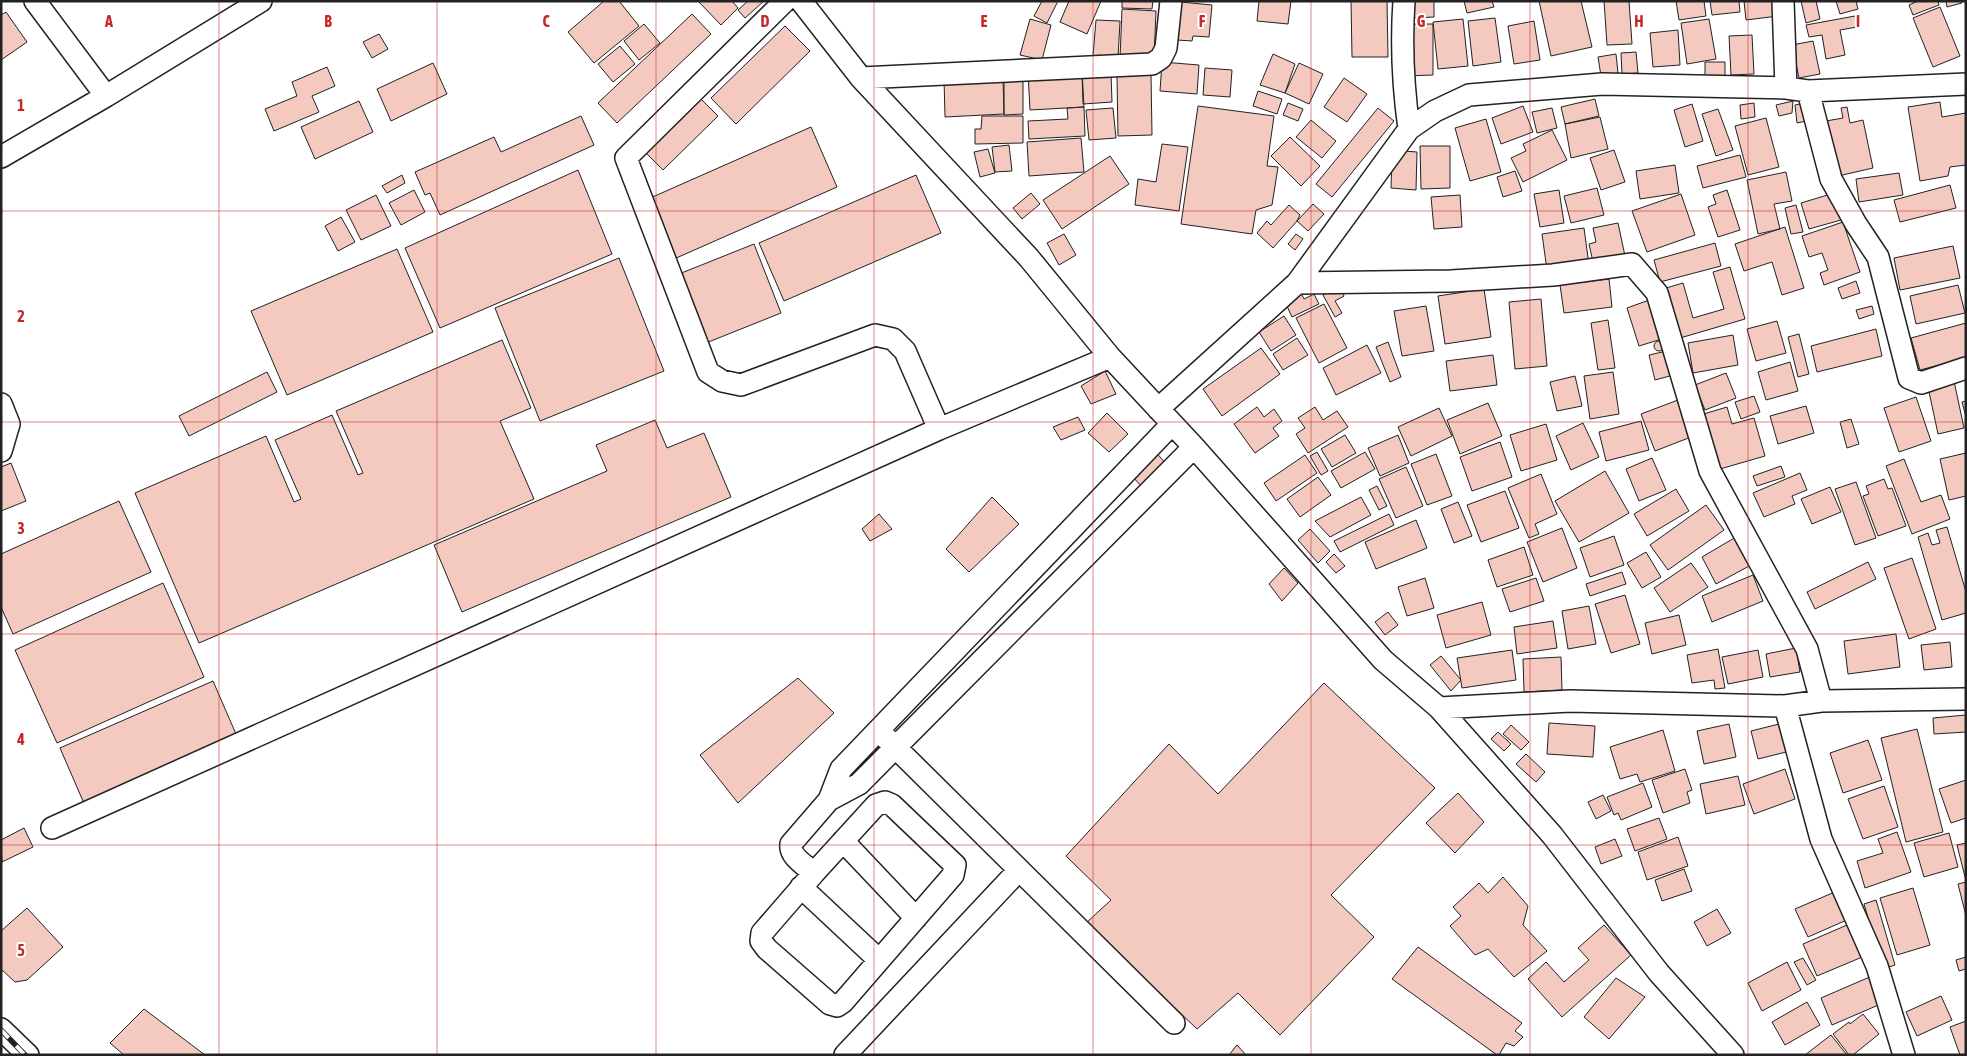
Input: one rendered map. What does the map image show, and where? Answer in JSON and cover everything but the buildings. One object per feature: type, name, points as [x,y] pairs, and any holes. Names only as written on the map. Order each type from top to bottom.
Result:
[{"type":"street","points":[[35,1],[106,96]]},
{"type":"street","points":[[1,157],[106,96],[261,1]]},
{"type":"street","points":[[861,78],[1152,64],[1161,58],[1166,48],[1171,1]]},
{"type":"street","points":[[1404,1],[1402,25],[1404,87],[1409,129]]},
{"type":"street","points":[[1783,1],[1786,88]]},
{"type":"street","points":[[939,429],[905,351],[894,339],[875,335],[741,385],[722,381],[708,372],[626,158],[798,2],[861,78],[1029,258],[1110,357],[1194,447],[1383,660],[1439,708],[1552,835],[1659,973],[1733,1055]]},
{"type":"street","points":[[880,960],[808,880],[790,849],[791,844],[828,800],[841,770],[1113,486],[1165,416],[1297,283],[1409,129],[1435,110],[1469,95],[1602,84],[1786,88],[1808,91],[1966,84]]},
{"type":"street","points":[[1808,91],[1831,179],[1856,224],[1878,257],[1909,378],[1921,383],[1966,368]]},
{"type":"street","points":[[1297,283],[1488,279],[1553,275],[1632,264],[1657,293],[1710,471],[1807,649],[1821,701]]},
{"type":"street","points":[[52,828],[939,429],[1110,357]]},
{"type":"street","points":[[1,404],[9,424],[1,450]]},
{"type":"street","points":[[828,800],[859,784],[1194,447]]},
{"type":"street","points":[[1113,486],[1135,506]]},
{"type":"street","points":[[1020,582],[1041,601]]},
{"type":"street","points":[[1439,708],[1570,701],[1784,706],[1821,701],[1966,699]]},
{"type":"street","points":[[1784,706],[1821,839],[1877,966],[1904,1055]]},
{"type":"street","points":[[878,731],[1174,1023]]},
{"type":"street","points":[[885,802],[892,805],[955,865],[953,875],[843,1002],[837,1006],[830,1004],[767,949],[762,941],[762,933],[808,880],[876,805],[885,802]]},
{"type":"street","points":[[844,841],[916,918]]},
{"type":"street","points":[[854,1052],[1019,870]]},
{"type":"street","points":[[1,1029],[28,1055]]},
{"type":"railway","points":[[1,1030],[25,1055]]}]
